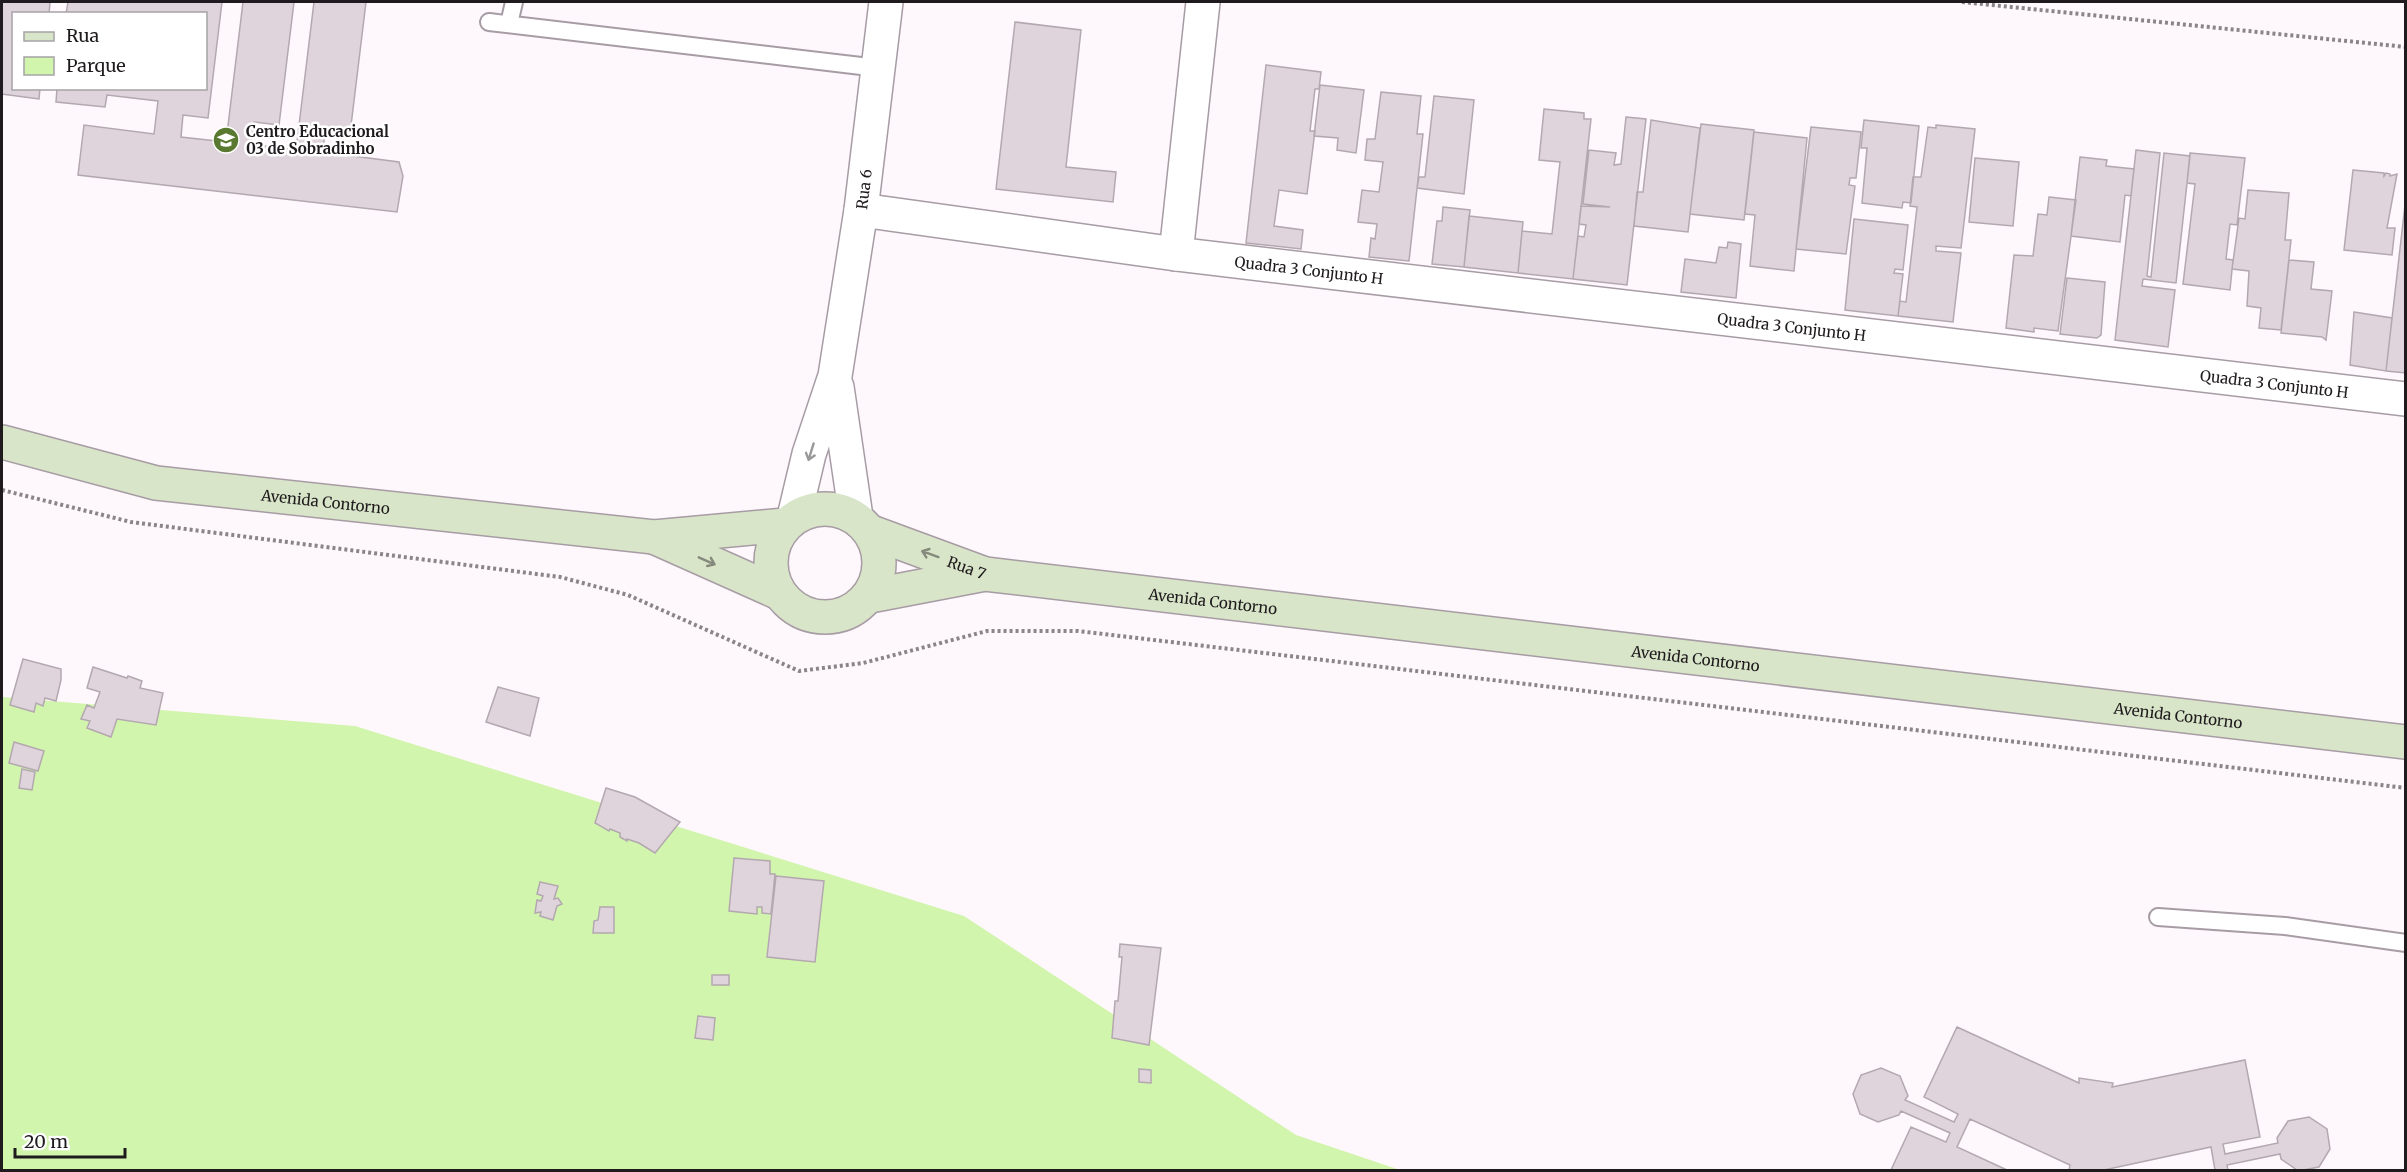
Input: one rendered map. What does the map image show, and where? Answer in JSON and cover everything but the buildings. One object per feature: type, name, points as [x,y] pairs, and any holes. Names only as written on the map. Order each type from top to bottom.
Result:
[{"type":"main road","name":"Avenida Contorno","points":[[2,442],[156,483],[654,537],[790,521]]},
{"type":"main road","points":[[814,509],[836,509],[863,525],[879,553],[879,575],[870,596],[849,613],[824,618],[798,611],[779,593],[770,570],[772,545],[790,521],[814,509]]},
{"type":"main road","name":"Rua 7","points":[[863,525],[985,574]]},
{"type":"main road","name":"Avenida Contorno","points":[[654,537],[779,593]]},
{"type":"main road","name":"Avenida Contorno","points":[[985,574],[2406,742]]},
{"type":"main road","name":"Rua 7","points":[[870,596],[985,574]]},
{"type":"street","name":"Rua 6","points":[[790,521],[835,376],[861,210],[886,2]]},
{"type":"street","points":[[1176,254],[1203,2]]},
{"type":"street","name":"Quadra 3 Conjunto H","points":[[861,210],[1176,254],[2406,399]]},
{"type":"street","name":"Rua 6","points":[[835,376],[844,453],[863,525]]},
{"type":"lane","points":[[509,24],[514,2]]},
{"type":"lane","points":[[489,22],[878,68]]},
{"type":"lane","points":[[2158,917],[2285,926],[2406,943]]},
{"type":"path","points":[[1962,2],[2406,47]]},
{"type":"path","points":[[2,490],[131,522],[560,577],[628,595],[799,671],[863,663],[987,631],[1078,631],[2406,788]]},
{"type":"green space","points":[[2,697],[355,726],[964,916],[1296,1135],[1400,1170],[2,1170]]},
{"type":"place","name":"Centro Educacional 03 de Sobradinho","points":[[226,140]]}]
